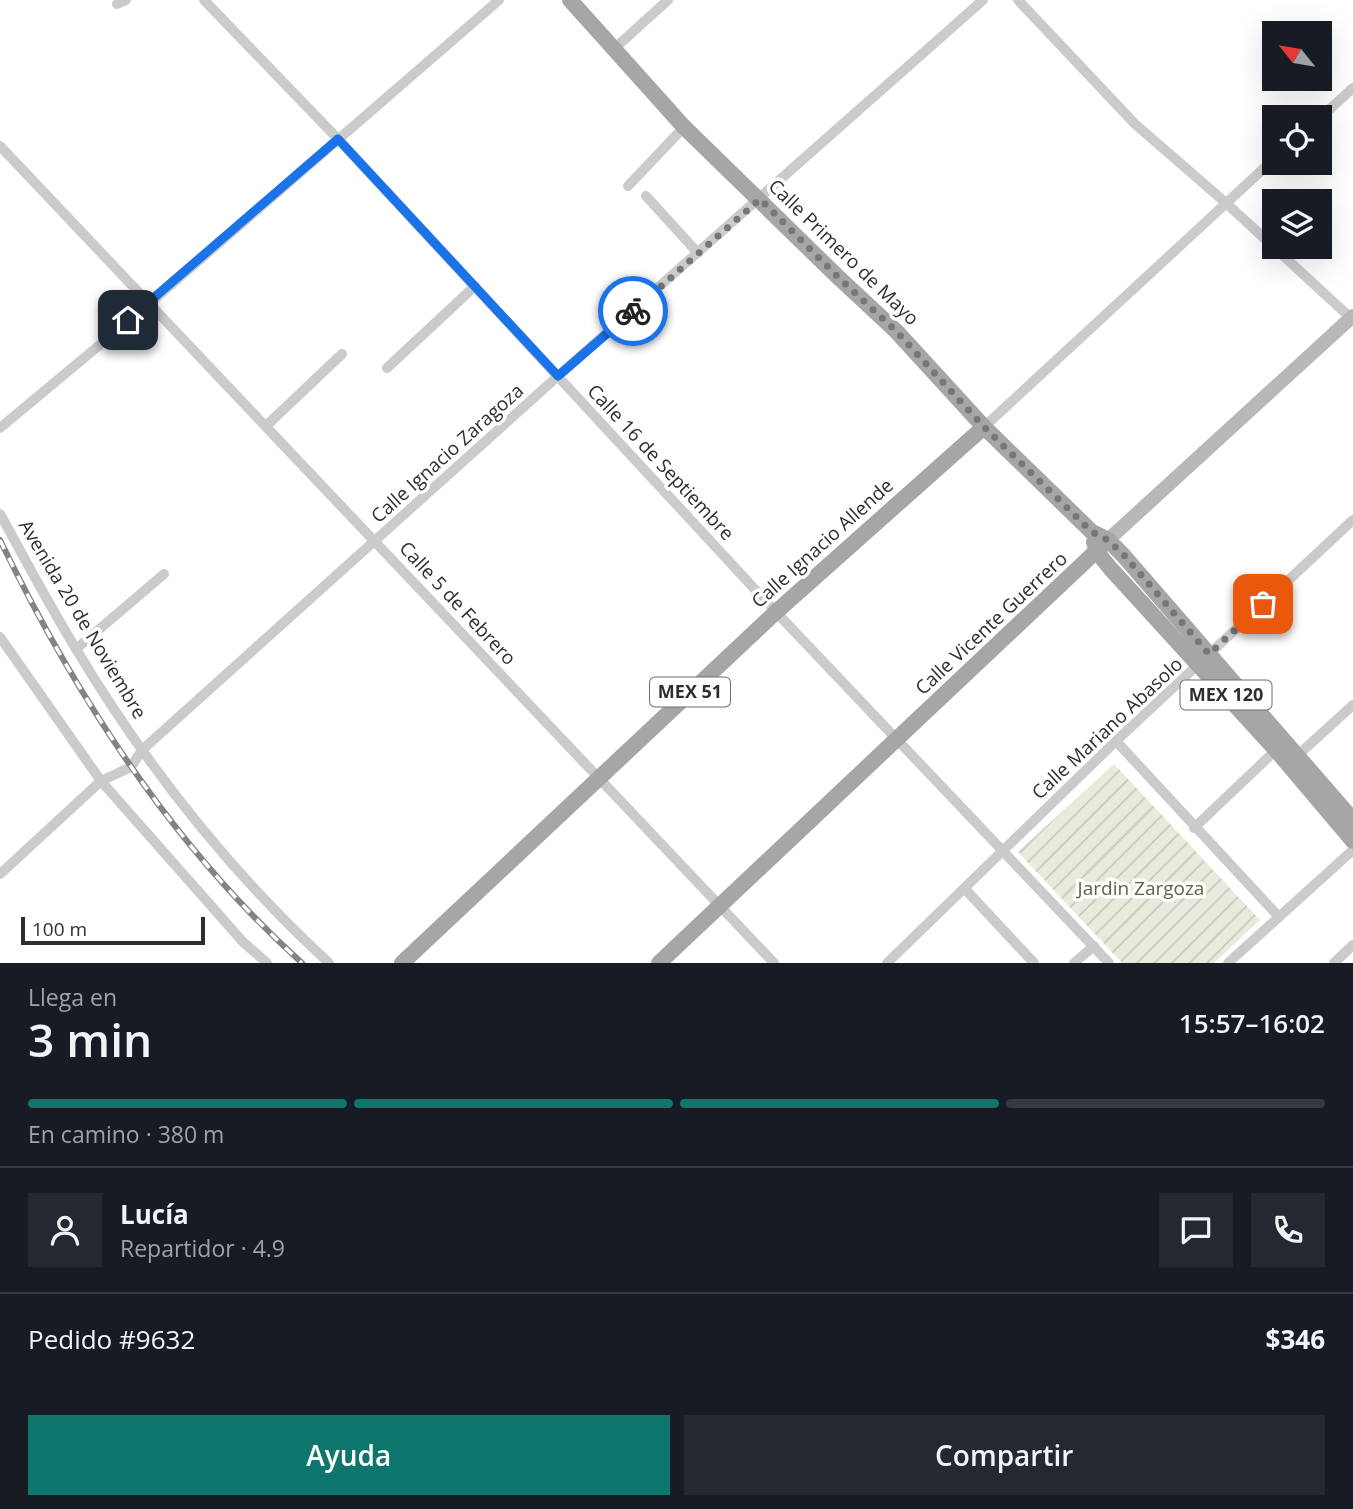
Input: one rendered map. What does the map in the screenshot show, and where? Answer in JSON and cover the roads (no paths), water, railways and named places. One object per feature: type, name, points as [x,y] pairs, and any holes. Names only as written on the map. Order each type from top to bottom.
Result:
[{"type":"main road","name":"Calle Primero de Mayo","points":[[569,0],[684,127],[896,331],[984,427],[1092,532],[1204,660],[1297,756],[1353,820]]},
{"type":"main road","name":"Calle Ignacio Allende","points":[[402,963],[776,612],[984,427]]},
{"type":"main road","name":"Calle Vicente Guerrero","points":[[659,963],[1102,546]]},
{"type":"main road","name":"Calle Primero de Mayo","points":[[1204,660],[1353,841]]},
{"type":"street","name":"Calle 16 de Septiembre","points":[[205,0],[338,139],[776,612],[1110,963]]},
{"type":"street","points":[[0,428],[150,303],[499,0]]},
{"type":"street","points":[[615,48],[668,0]]},
{"type":"street","name":"Calle Ignacio Zaragoza","points":[[0,874],[101,782],[131,767],[142,750],[558,376],[983,0]]},
{"type":"street","points":[[1018,0],[1135,124],[1352,318]]},
{"type":"street","points":[[1332,107],[1353,88]]},
{"type":"street","points":[[628,186],[684,127]]},
{"type":"street","name":"Calle 5 de Febrero","points":[[0,146],[774,963]]},
{"type":"street","name":"Calle Ignacio Allende","points":[[984,427],[1262,170]]},
{"type":"street","points":[[646,196],[698,253]]},
{"type":"street","points":[[387,368],[475,286]]},
{"type":"street","name":"Calle Vicente Guerrero","points":[[1102,546],[1352,318]]},
{"type":"street","points":[[267,425],[342,354]]},
{"type":"street","name":"Avenida 20 de Noviembre","points":[[0,514],[76,649],[142,750],[227,858],[292,929],[329,963]]},
{"type":"street","name":"Calle Mariano Abasolo","points":[[887,963],[1116,741],[1353,520]]},
{"type":"street","points":[[76,649],[164,574]]},
{"type":"street","points":[[0,637],[101,782],[243,942],[267,963]]},
{"type":"street","points":[[1297,756],[1353,705]]},
{"type":"street","points":[[1116,741],[1279,917]]},
{"type":"street","points":[[1194,828],[1276,750]]},
{"type":"street","points":[[1228,963],[1353,850]]},
{"type":"street","points":[[965,889],[1034,963]]},
{"type":"street","points":[[1334,963],[1353,945]]},
{"type":"street","points":[[1074,963],[1094,946]]},
{"type":"railway","points":[[0,540],[61,655],[131,766],[211,870],[255,918],[302,963]]},
{"type":"park label","name":"Jardin Zargoza","points":[[1141,888]]}]
